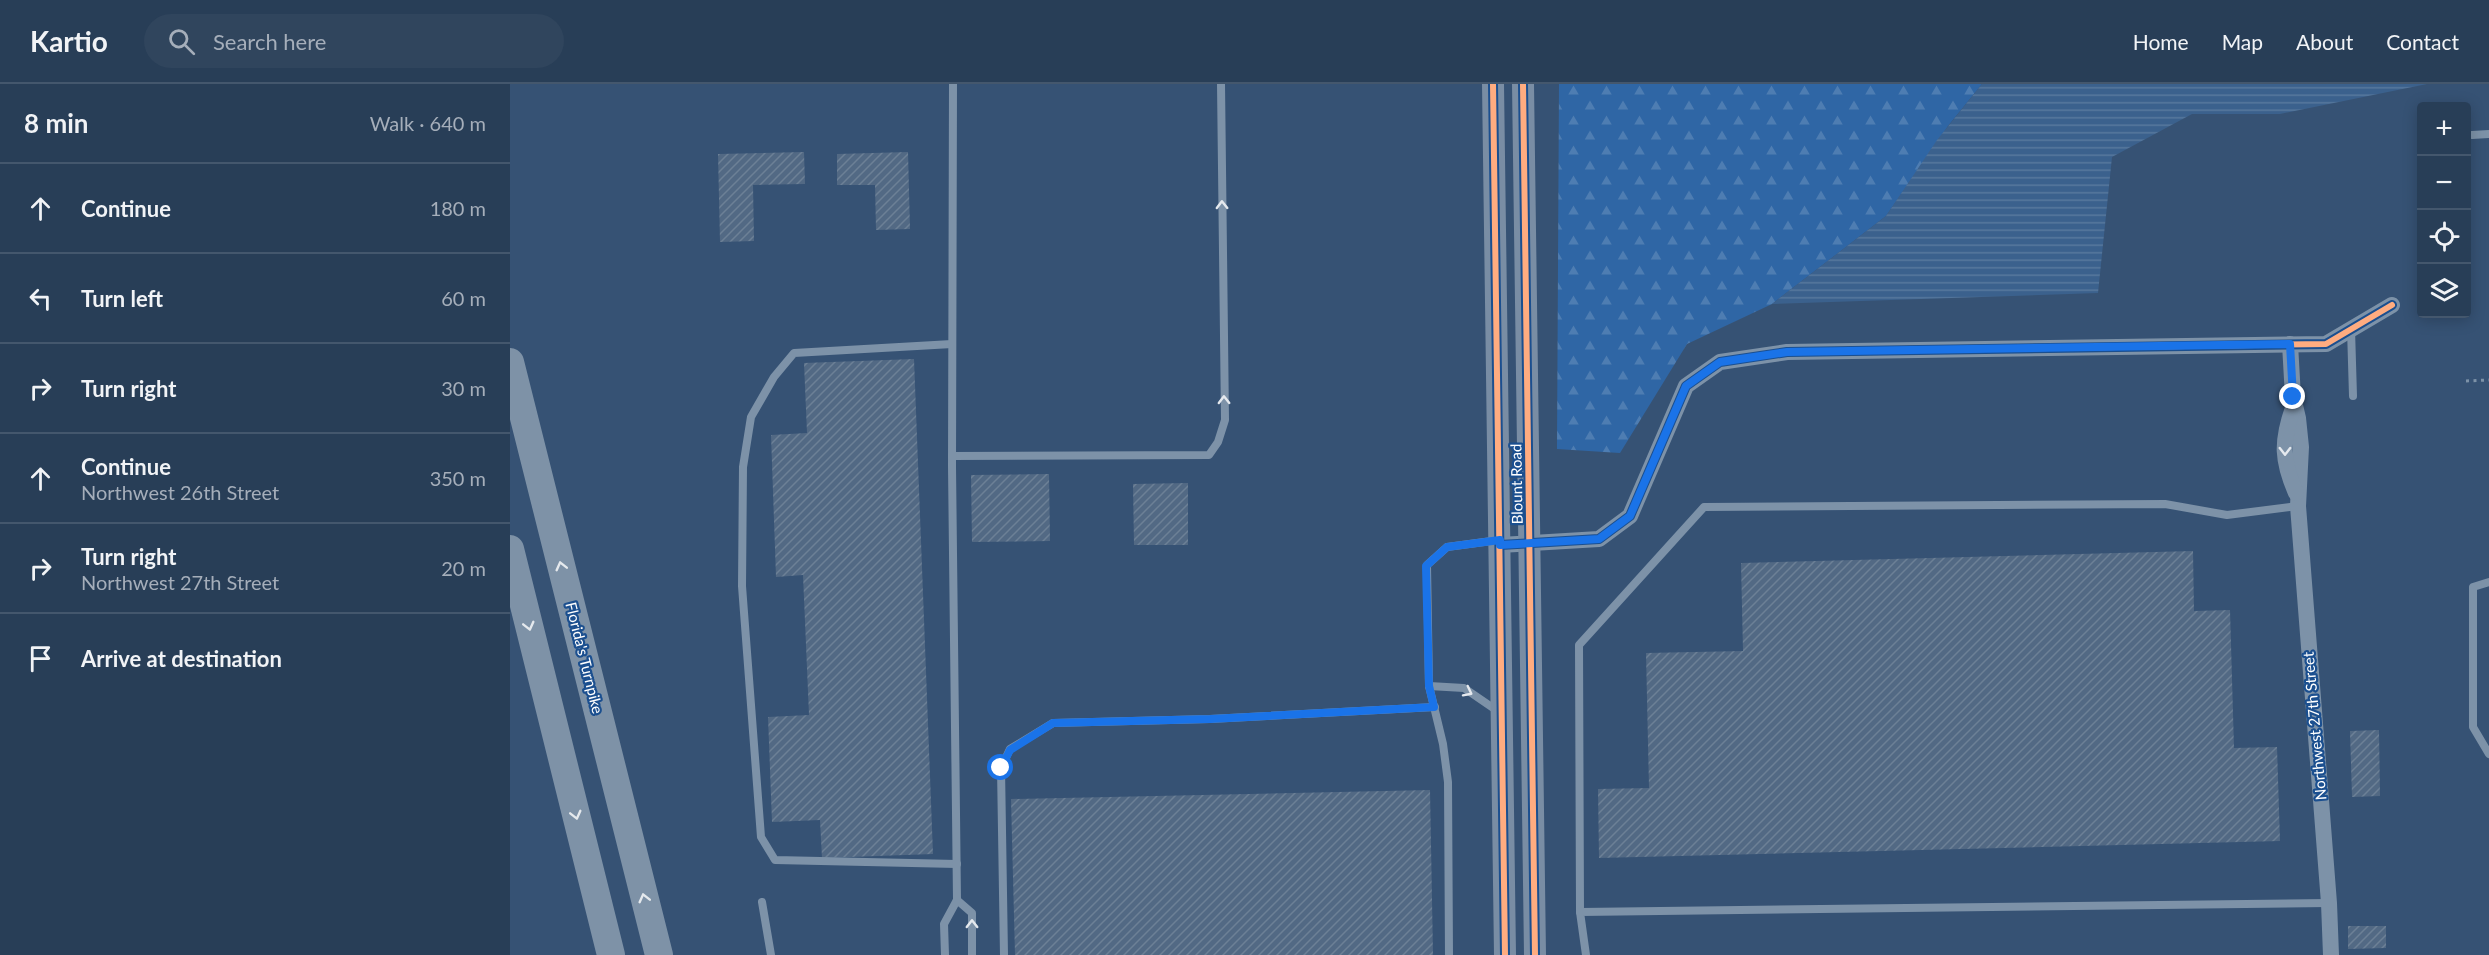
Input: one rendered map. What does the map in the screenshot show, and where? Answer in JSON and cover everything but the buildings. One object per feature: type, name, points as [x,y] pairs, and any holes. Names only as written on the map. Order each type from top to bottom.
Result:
[{"type":"highway","name":"Florida's Turnpike","points":[[510,362],[659,955]]},
{"type":"highway","points":[[510,549],[611,955]]},
{"type":"street","name":"Blount Road","points":[[1493,84],[1505,955]]},
{"type":"street","name":"Blount Road","points":[[1523,84],[1535,955]]},
{"type":"street","points":[[1500,542],[1529,543],[1599,539],[1630,516],[1686,386],[1720,362],[1787,352],[2326,344],[2392,305]]},
{"type":"street","name":"Northwest 27th Street","points":[[2290,344],[2294,404],[2283,448],[2286,469],[2298,501],[2331,955]]},
{"type":"lane","points":[[945,955],[944,924],[957,900],[952,456],[953,84]]},
{"type":"lane","points":[[952,456],[1209,455],[1218,442],[1225,420],[1221,84]]},
{"type":"lane","points":[[2472,135],[2489,134]]},
{"type":"lane","points":[[2351,329],[2354,396]]},
{"type":"lane","points":[[952,344],[794,353],[774,377],[751,417],[743,467],[742,586],[761,837],[775,860],[957,864]]},
{"type":"lane","points":[[1586,955],[1580,912],[1579,645],[1704,507],[2165,504],[2227,515],[2298,501]]},
{"type":"lane","points":[[1449,955],[1448,782],[1443,744],[1429,686],[1426,566],[1447,547],[1500,542]]},
{"type":"lane","points":[[2489,582],[2473,587],[2473,727],[2489,754]]},
{"type":"lane","points":[[1429,686],[1464,688],[1502,714]]},
{"type":"lane","points":[[1004,955],[1001,768],[1010,750],[1053,723],[1210,719],[1434,707]]},
{"type":"lane","points":[[957,900],[972,913],[972,955]]},
{"type":"lane","points":[[762,902],[771,955]]},
{"type":"lane","points":[[1580,912],[2329,903]]},
{"type":"path","points":[[2466,381],[2489,380]]},
{"type":"green space","points":[[1559,84],[1982,84],[1948,126],[1886,216],[1772,304],[1687,344],[1620,453],[1557,449]]},
{"type":"shaded area","points":[[1982,84],[2427,84],[2280,114],[2192,114],[2112,157],[2098,293],[1772,304],[1886,216],[1937,140]]},
{"type":"cycle path","points":[[1493,84],[1505,955]]},
{"type":"cycle path","points":[[1523,84],[1535,955]]},
{"type":"cycle path","points":[[1500,545],[1599,539],[1630,516],[1686,386],[1720,362],[1787,352],[2326,344],[2392,305]]},
{"type":"route","points":[[1001,768],[1010,750],[1053,723],[1210,719],[1434,707],[1429,686],[1426,566],[1447,547],[1500,540],[1500,545],[1599,539],[1630,516],[1686,386],[1720,362],[1787,352],[2290,344],[2293,397]]}]
